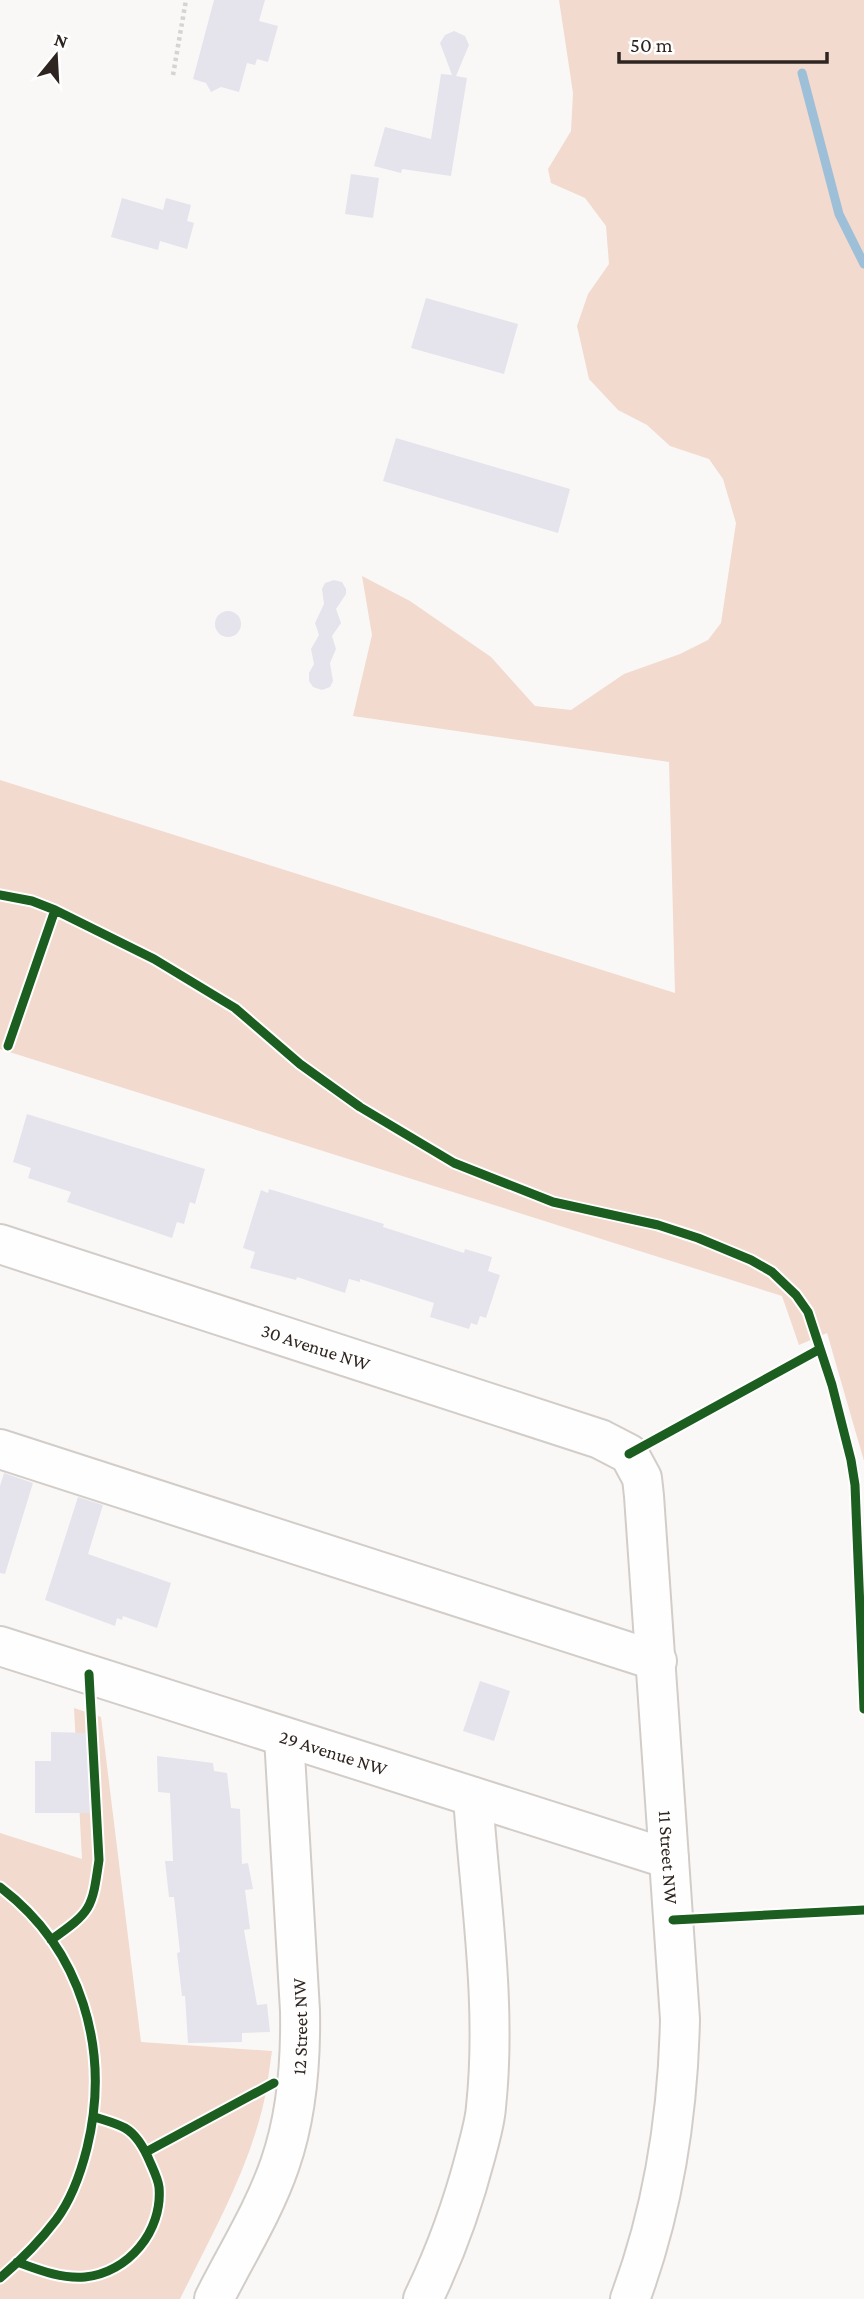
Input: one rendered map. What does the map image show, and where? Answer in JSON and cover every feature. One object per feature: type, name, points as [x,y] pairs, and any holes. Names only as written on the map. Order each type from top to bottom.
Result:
[{"type":"street","name":"30 Avenue NW","points":[[0,1244],[600,1439],[629,1454]]},
{"type":"street","points":[[0,1449],[657,1661]]},
{"type":"street","name":"11 Street NW","points":[[629,1454],[638,1467],[644,1496],[679,1979],[679,2070],[668,2163],[651,2237],[630,2299]]},
{"type":"street","name":"29 Avenue NW","points":[[0,1646],[669,1859]]},
{"type":"street","name":"12 Street NW","points":[[214,2299],[280,2164],[298,2084],[301,2053],[300,2011],[284,1737]]},
{"type":"street","points":[[423,2299],[455,2225],[486,2109],[490,2008],[472,1797]]},
{"type":"path","points":[[173,75],[186,0]]},
{"type":"shaded area","points":[[559,0],[864,0],[864,1461],[827,1333],[799,1345],[782,1296],[0,1049],[0,780],[675,993],[669,762],[353,716],[372,635],[362,576],[410,601],[491,657],[535,706],[571,710],[624,674],[680,654],[708,640],[721,623],[736,523],[723,479],[709,459],[670,446],[647,425],[618,410],[589,379],[577,326],[588,294],[609,264],[606,226],[585,198],[551,183],[548,169],[571,131],[573,93]]},
{"type":"shaded area","points":[[74,1708],[101,1717],[141,2042],[272,2051],[264,2103],[255,2135],[226,2207],[180,2299],[0,2299],[0,1833],[82,1859]]},
{"type":"building","points":[[214,0],[265,0],[259,21],[278,26],[268,62],[257,59],[255,65],[247,63],[239,92],[221,87],[211,92],[206,83],[193,79]]},
{"type":"building","points":[[454,31],[465,36],[469,45],[456,76],[467,78],[451,176],[402,169],[401,173],[374,166],[385,127],[431,139],[441,74],[452,75],[440,43],[445,35]]},
{"type":"building","points":[[351,174],[379,178],[373,218],[345,214]]},
{"type":"building","points":[[122,198],[163,210],[166,198],[191,205],[187,221],[194,223],[187,249],[160,241],[158,250],[111,237]]},
{"type":"building","points":[[426,298],[518,324],[504,374],[411,348]]},
{"type":"building","points":[[396,438],[570,489],[558,533],[383,481]]},
{"type":"building","points":[[334,580],[342,582],[346,594],[336,609],[341,623],[332,636],[336,649],[330,663],[333,681],[330,687],[322,690],[313,687],[309,681],[309,673],[314,664],[311,649],[319,635],[315,623],[324,604],[322,589],[325,583]]},
{"type":"building","points":[[228,611],[237,615],[241,624],[237,633],[228,637],[219,633],[215,624],[219,615]]},
{"type":"building","points":[[27,1114],[205,1169],[195,1204],[190,1202],[184,1224],[177,1222],[172,1238],[67,1202],[71,1192],[28,1178],[31,1168],[13,1162]]},
{"type":"building","points":[[269,1189],[384,1224],[383,1227],[464,1253],[465,1249],[492,1257],[488,1271],[500,1275],[486,1318],[480,1316],[477,1325],[471,1323],[469,1329],[430,1317],[434,1303],[360,1279],[360,1282],[349,1279],[345,1293],[297,1277],[296,1280],[250,1268],[255,1252],[243,1248],[261,1190],[268,1193]]},
{"type":"building","points":[[4,1473],[33,1483],[5,1574],[0,1573],[0,1486]]},
{"type":"building","points":[[78,1497],[103,1505],[88,1554],[171,1583],[157,1628],[123,1616],[122,1620],[117,1618],[115,1626],[45,1600]]},
{"type":"building","points":[[480,1681],[510,1691],[494,1741],[463,1731]]},
{"type":"building","points":[[51,1732],[90,1733],[90,1813],[35,1813],[35,1761],[51,1761]]},
{"type":"building","points":[[157,1756],[213,1763],[214,1771],[227,1773],[231,1808],[240,1809],[242,1864],[248,1863],[253,1889],[245,1890],[250,1929],[244,1930],[257,2005],[267,2004],[270,2032],[242,2033],[242,2042],[188,2043],[185,1996],[182,1996],[177,1953],[180,1952],[174,1897],[169,1897],[165,1861],[173,1861],[170,1793],[158,1792]]},
{"type":"waterway","points":[[802,73],[839,214],[864,264]]},
{"type":"cycle path","points":[[0,895],[32,901],[55,910],[154,959],[235,1008],[300,1064],[360,1107],[454,1163],[553,1202],[658,1225],[698,1238],[751,1260],[772,1272],[796,1295],[808,1312],[832,1385],[851,1460],[855,1485],[864,1709]]},
{"type":"cycle path","points":[[8,1046],[55,910]]},
{"type":"cycle path","points":[[629,1454],[820,1349]]},
{"type":"cycle path","points":[[51,1940],[88,1908],[99,1860],[89,1674]]},
{"type":"cycle path","points":[[0,1887],[28,1912],[52,1940],[70,1971],[83,2004],[92,2039],[95,2075],[94,2111],[87,2148],[71,2195],[43,2236],[0,2278]]},
{"type":"cycle path","points":[[673,1920],[864,1910]]},
{"type":"cycle path","points":[[146,2152],[274,2083]]},
{"type":"cycle path","points":[[17,2262],[67,2277],[101,2274],[128,2258],[149,2234],[159,2203],[159,2187],[148,2157],[129,2131],[95,2117]]}]
